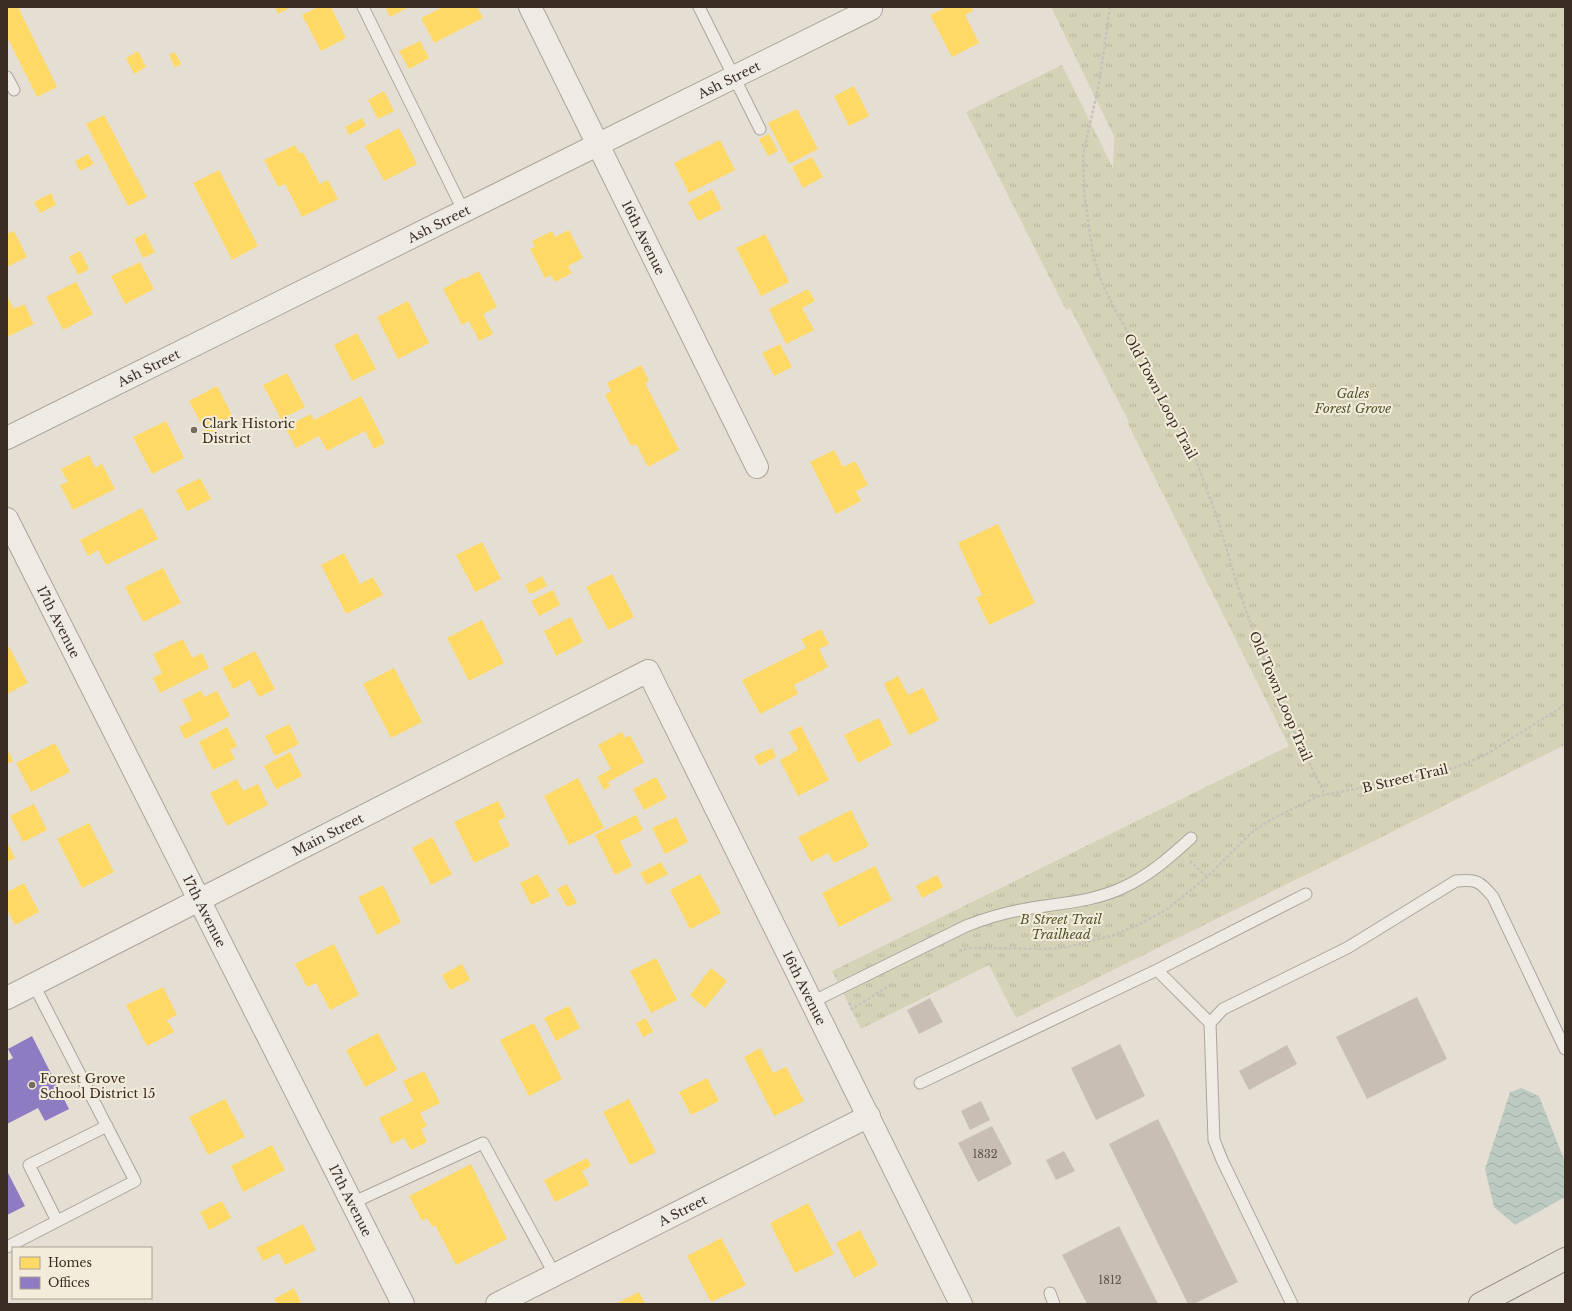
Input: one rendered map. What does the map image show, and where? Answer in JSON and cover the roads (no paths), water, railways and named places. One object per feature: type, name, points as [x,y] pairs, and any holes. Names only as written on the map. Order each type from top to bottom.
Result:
[{"type":"main road","points":[[1480,1304],[1565,1259]]},
{"type":"street","name":"16th Avenue","points":[[530,7],[757,467]]},
{"type":"street","name":"Ash Street","points":[[7,438],[734,78],[872,8]]},
{"type":"street","name":"17th Avenue","points":[[7,518],[403,1304]]},
{"type":"street","name":"16th Avenue","points":[[648,671],[962,1304]]},
{"type":"street","name":"Main Street","points":[[7,998],[200,901],[648,671]]},
{"type":"street","name":"A Street","points":[[497,1304],[869,1116]]},
{"type":"lane","points":[[363,7],[464,212]]},
{"type":"lane","points":[[699,7],[760,129]]},
{"type":"lane","points":[[7,77],[14,90]]},
{"type":"lane","points":[[812,1002],[966,926],[986,919],[1022,910],[1072,903],[1122,888],[1145,876],[1164,862],[1191,838]]},
{"type":"lane","points":[[1210,1023],[1223,1009],[1347,948],[1456,882],[1470,880],[1483,885],[1492,897],[1565,1049]]},
{"type":"lane","points":[[920,1083],[1157,970],[1306,894]]},
{"type":"lane","points":[[1157,970],[1210,1023],[1214,1140],[1222,1160],[1292,1304]]},
{"type":"lane","points":[[7,1247],[135,1181],[34,985]]},
{"type":"lane","points":[[57,1221],[29,1166],[107,1126]]},
{"type":"lane","points":[[352,1203],[483,1143],[555,1275]]},
{"type":"lane","points":[[1050,1293],[1054,1304]]},
{"type":"water","points":[[1522,1088],[1539,1096],[1565,1162],[1565,1197],[1515,1225],[1494,1207],[1485,1169],[1510,1092]]},
{"type":"place","name":"Clark Historic District","points":[[194,430]]},
{"type":"place","name":"Forest Grove School District 15","points":[[32,1085]]},
{"type":"park label","name":"Gales Forest Grove","points":[[1353,400]]},
{"type":"park label","name":"B Street Trail Trailhead","points":[[1061,926]]}]
